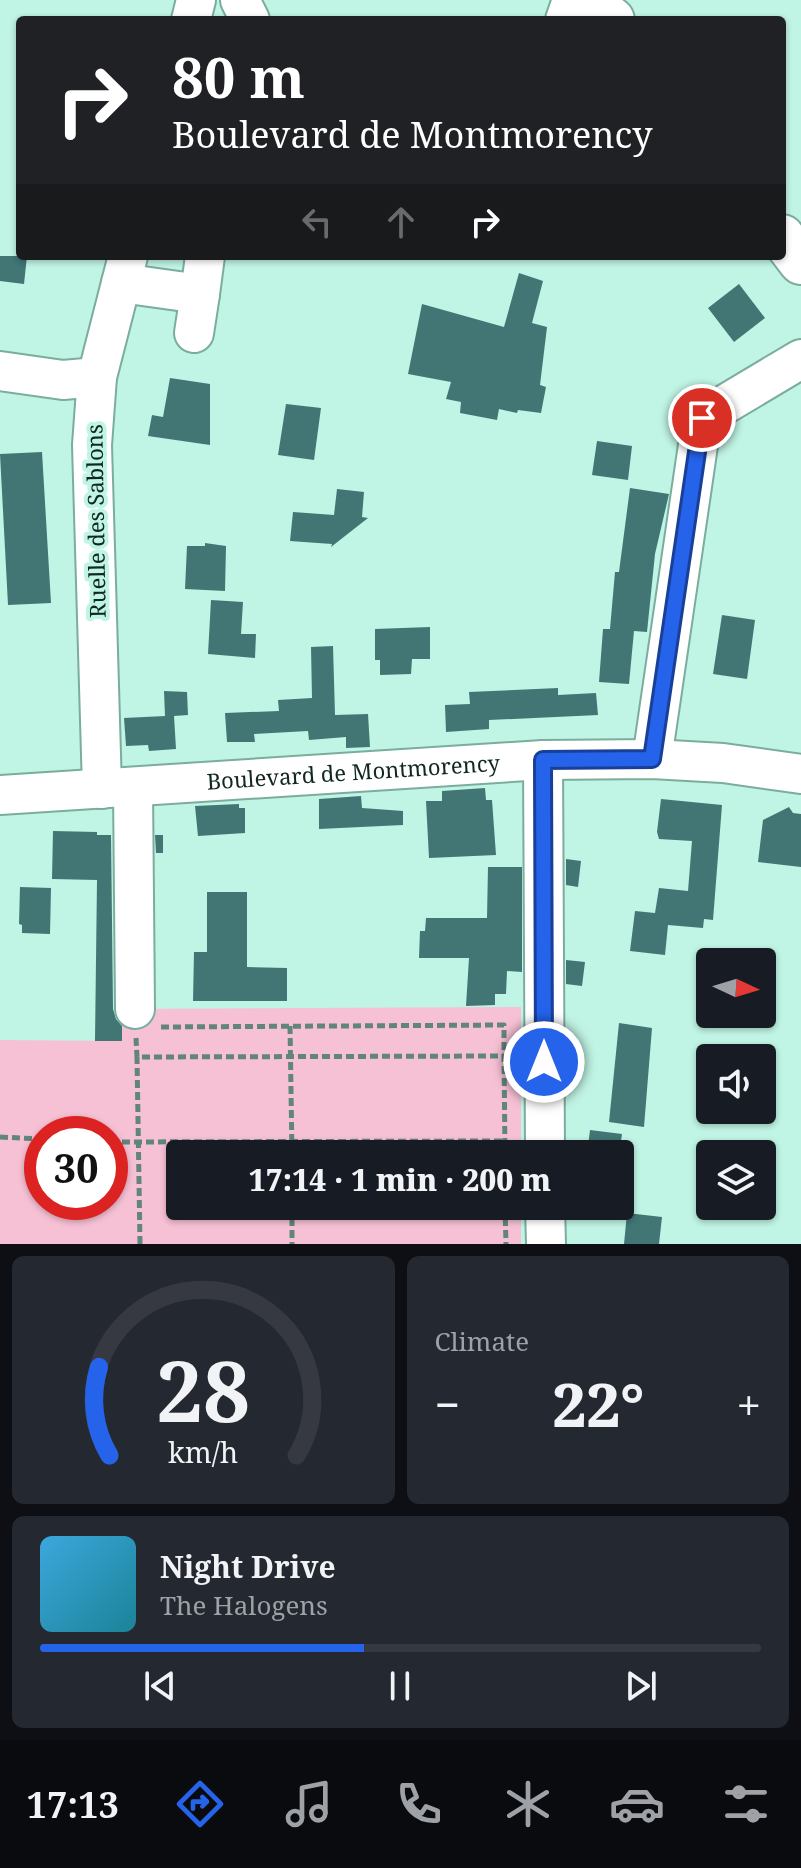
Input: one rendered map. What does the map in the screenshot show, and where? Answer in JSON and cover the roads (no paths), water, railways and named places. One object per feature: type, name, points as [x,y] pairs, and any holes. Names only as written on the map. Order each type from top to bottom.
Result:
[{"type":"main road","points":[[786,242],[801,262]]},
{"type":"street","points":[[194,333],[204,260]]},
{"type":"street","points":[[124,269],[200,294]]},
{"type":"street","name":"Ruelle des Sablons","points":[[124,269],[97,377],[92,445],[117,788],[143,1018]]},
{"type":"street","points":[[652,759],[702,418],[801,359]]},
{"type":"street","points":[[0,371],[63,380],[97,377]]},
{"type":"street","name":"Boulevard de Montmorency","points":[[0,795],[543,760],[652,759],[723,763],[801,774]]},
{"type":"street","points":[[543,760],[545,1140]]},
{"type":"street","points":[[545,1220],[546,1244]]}]
